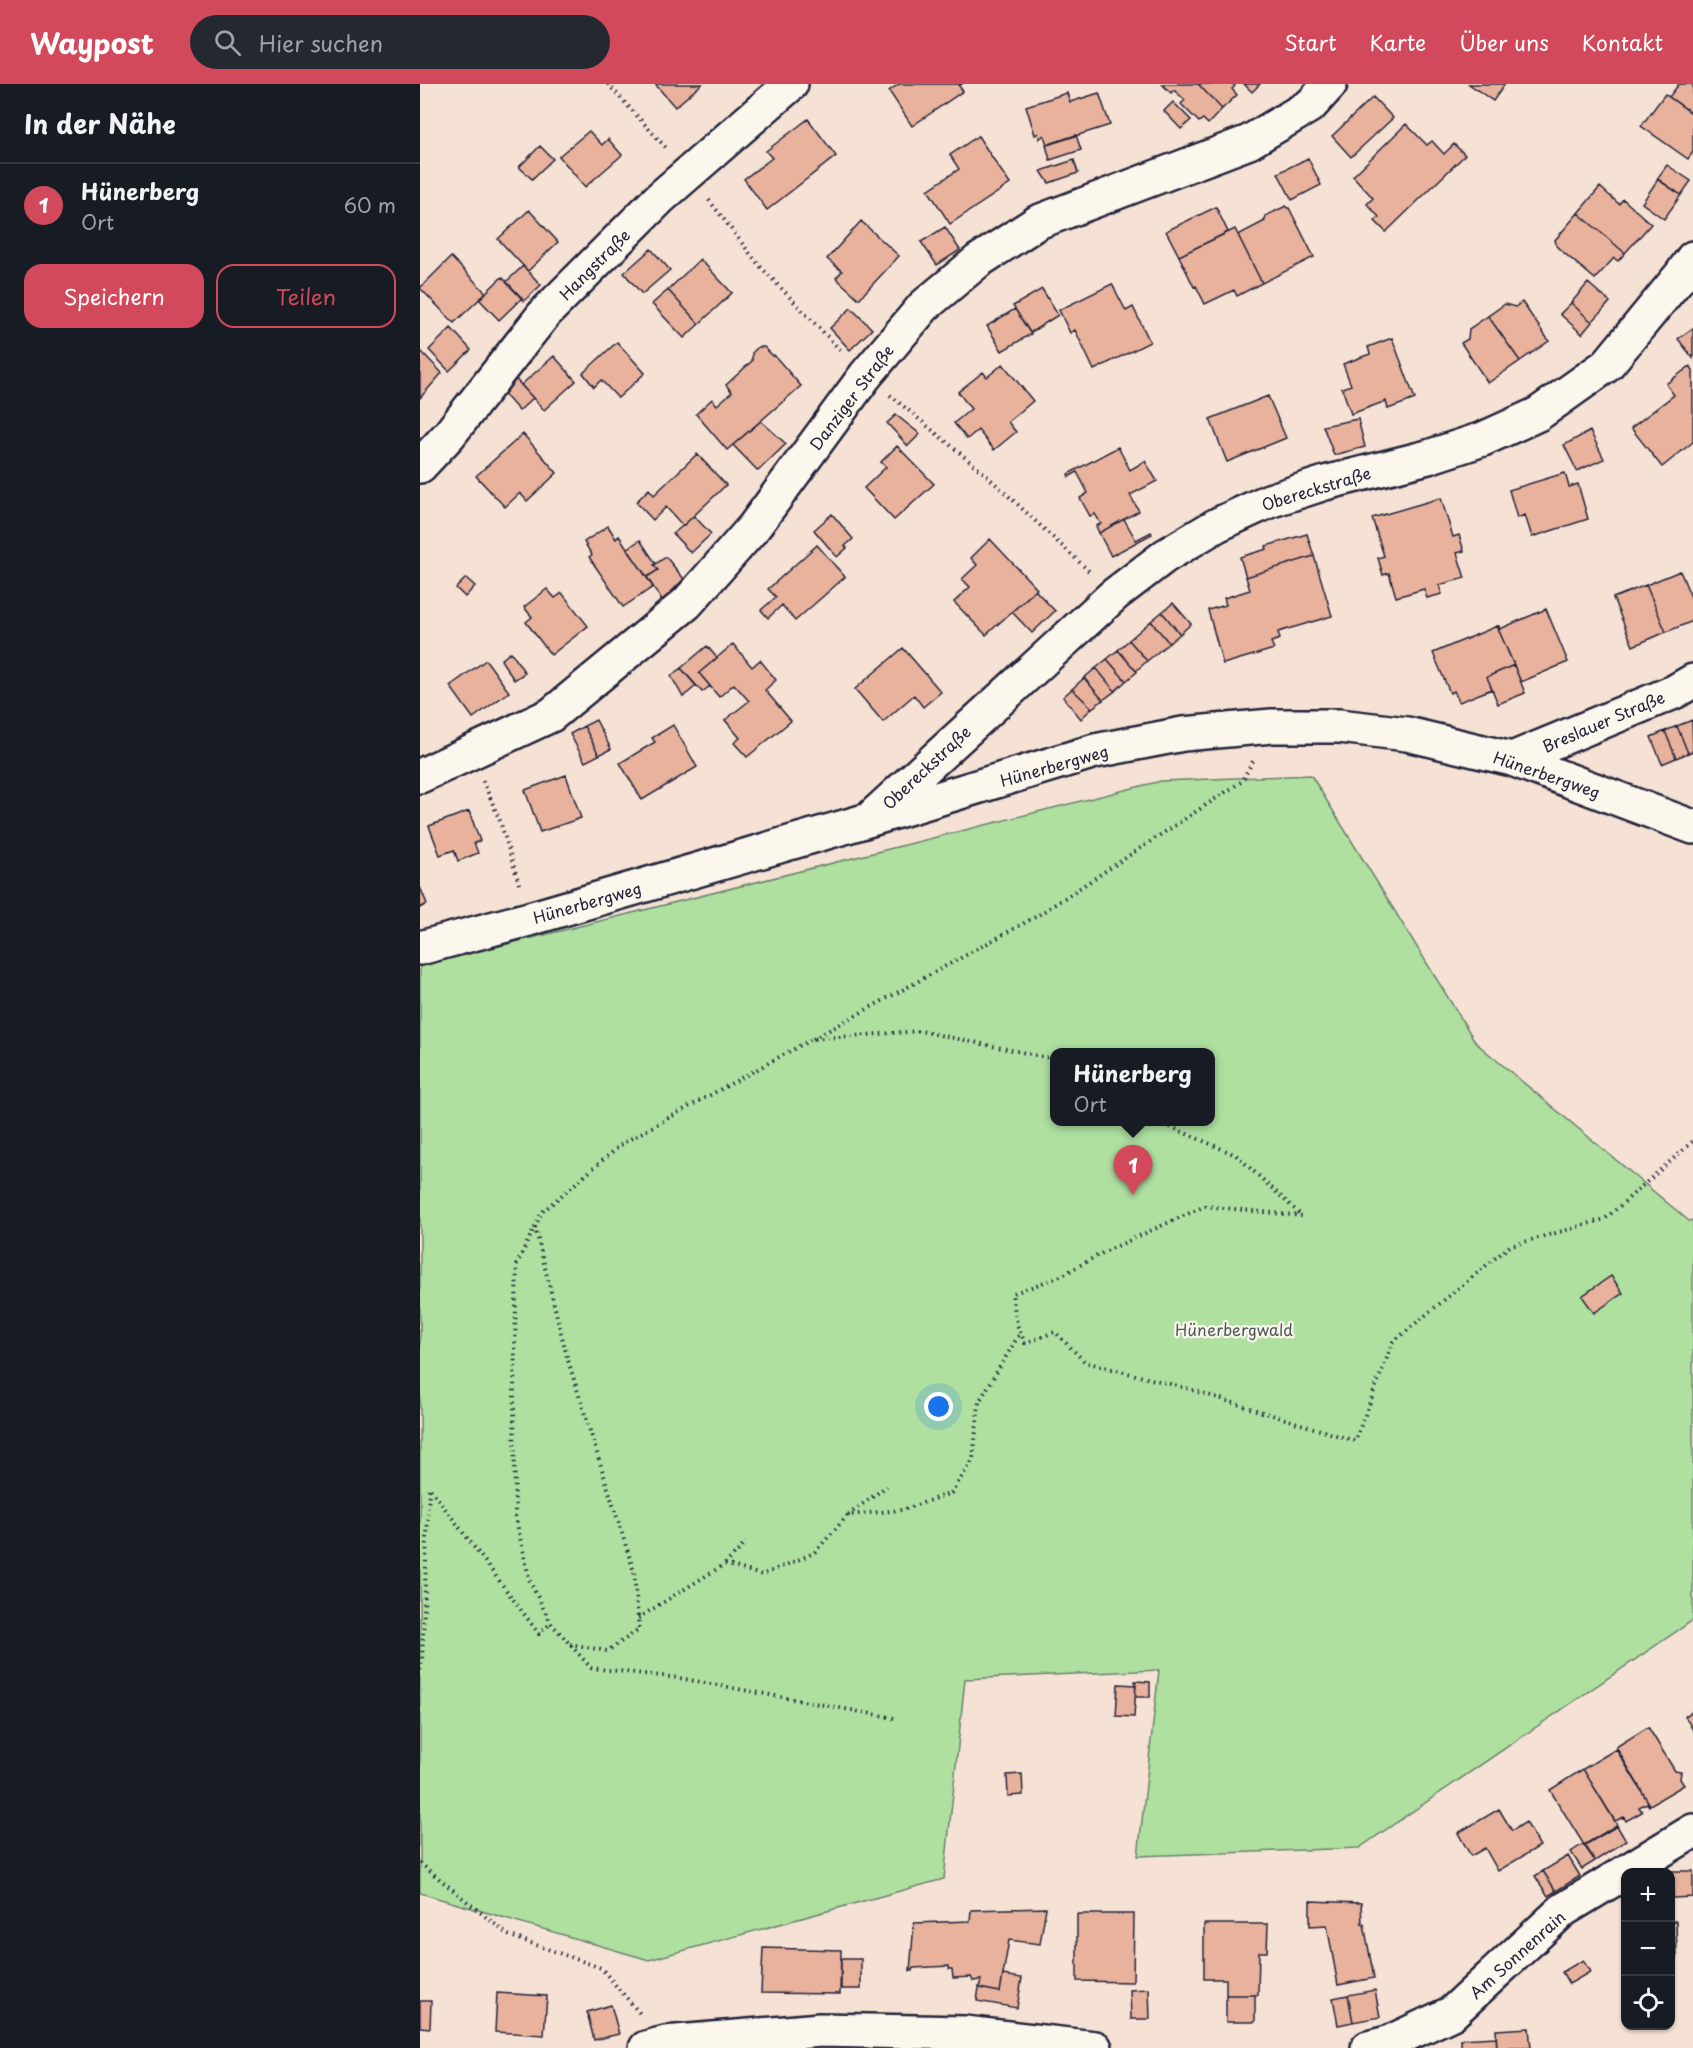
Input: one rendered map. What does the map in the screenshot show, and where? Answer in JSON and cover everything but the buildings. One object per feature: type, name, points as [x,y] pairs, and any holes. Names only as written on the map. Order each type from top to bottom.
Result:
[{"type":"street","name":"Hangstraße","points":[[420,465],[449,435],[546,313],[660,198],[791,84]]},
{"type":"street","name":"Danziger Straße","points":[[420,776],[551,715],[687,603],[754,527],[872,367],[924,306],[978,261],[1038,222],[1249,142],[1311,105],[1330,84]]},
{"type":"street","name":"Obereckstraße","points":[[868,820],[1114,595],[1165,556],[1217,525],[1269,501],[1483,439],[1538,414],[1607,365],[1693,258]]},
{"type":"street","name":"Breslauer Straße","points":[[1512,759],[1674,692],[1693,681]]},
{"type":"street","name":"Hünerbergweg","points":[[420,948],[529,919],[1095,752],[1183,734],[1272,726],[1339,726],[1407,734],[1512,759],[1693,827]]},
{"type":"street","name":"Am Sonnenrain","points":[[1368,2048],[1388,2043],[1452,2013],[1563,1910],[1693,1831]]},
{"type":"street","points":[[655,2045],[820,2030],[965,2033],[1095,2048]]},
{"type":"path","points":[[894,1718],[679,1678],[591,1668],[551,1623],[530,1582],[515,1515],[514,1388],[517,1264],[542,1212],[623,1143],[1037,916],[1241,782],[1272,726]]},
{"type":"path","points":[[472,753],[500,821],[529,919]]},
{"type":"path","points":[[812,1040],[920,1031],[1050,1058]]},
{"type":"path","points":[[1168,1126],[1236,1155],[1302,1216],[1204,1206],[1104,1252],[1061,1276],[1012,1294],[1017,1325],[1024,1343],[1055,1332],[1085,1362],[1186,1388],[1354,1441],[1393,1342],[1510,1246],[1605,1219],[1693,1141]]},
{"type":"path","points":[[535,1227],[567,1357],[634,1572],[638,1618],[639,1630],[606,1651],[570,1644]]},
{"type":"path","points":[[848,1515],[902,1510],[951,1493],[973,1460],[979,1402],[1020,1333]]},
{"type":"path","points":[[725,1564],[762,1575],[814,1553],[848,1515],[887,1486]]},
{"type":"path","points":[[420,1670],[429,1487],[539,1634],[551,1623]]},
{"type":"path","points":[[638,1618],[725,1564],[746,1543]]},
{"type":"path","points":[[420,1863],[508,1935],[601,1968],[655,2045]]},
{"type":"green space","name":"Hünerbergwald","points":[[1311,775],[1476,1043],[1689,1221],[1693,1220],[1693,1620],[1359,1848],[1138,1856],[1159,1670],[965,1679],[944,1879],[649,1960],[420,1893],[420,966],[1161,781]]},
{"type":"place","name":"Hünerberg","points":[[1133,1195]]}]
